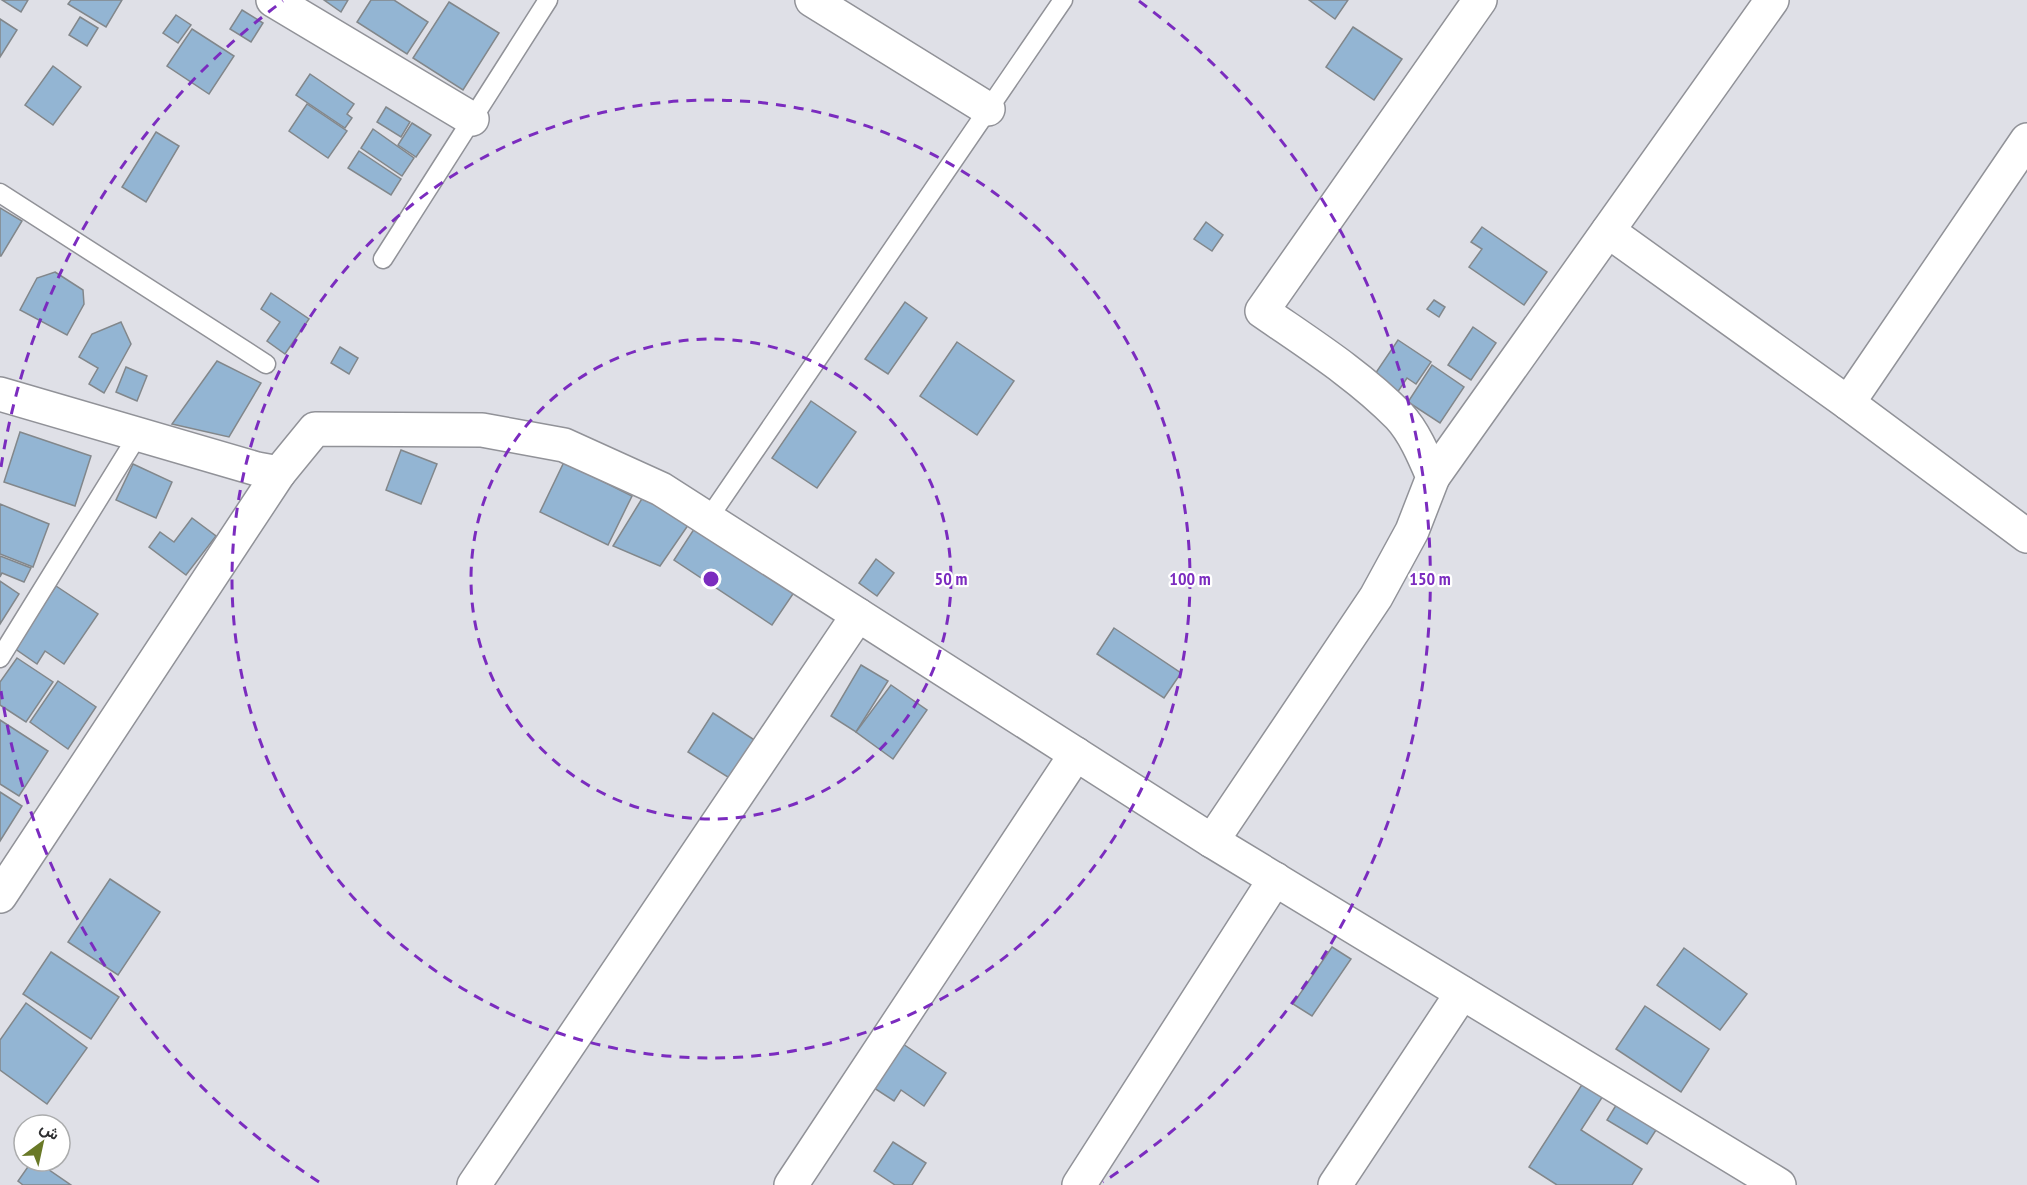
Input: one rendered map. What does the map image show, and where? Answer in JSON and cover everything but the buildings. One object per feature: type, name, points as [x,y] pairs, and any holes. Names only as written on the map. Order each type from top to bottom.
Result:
[{"type":"street","points":[[273,0],[472,119]]},
{"type":"street","points":[[812,0],[988,109]]},
{"type":"street","points":[[1433,477],[1423,453],[1400,417],[1359,380],[1262,310],[1480,0]]},
{"type":"street","points":[[1212,841],[1377,597],[1412,531],[1433,477],[1772,0]]},
{"type":"street","points":[[1848,403],[2027,140]]},
{"type":"street","points":[[1608,231],[1848,403],[2027,536]]},
{"type":"street","points":[[0,394],[138,435],[279,473]]},
{"type":"street","points":[[0,896],[279,473],[315,429],[482,430],[564,445],[662,489],[1212,841],[1779,1185]]},
{"type":"street","points":[[474,1185],[858,615]]},
{"type":"street","points":[[791,1185],[1076,754]]},
{"type":"street","points":[[1079,1185],[1275,879]]},
{"type":"street","points":[[1335,1185],[1462,993]]},
{"type":"lane","points":[[383,259],[548,0]]},
{"type":"lane","points":[[708,519],[1063,0]]},
{"type":"lane","points":[[0,193],[267,364]]},
{"type":"lane","points":[[0,658],[138,435]]}]
